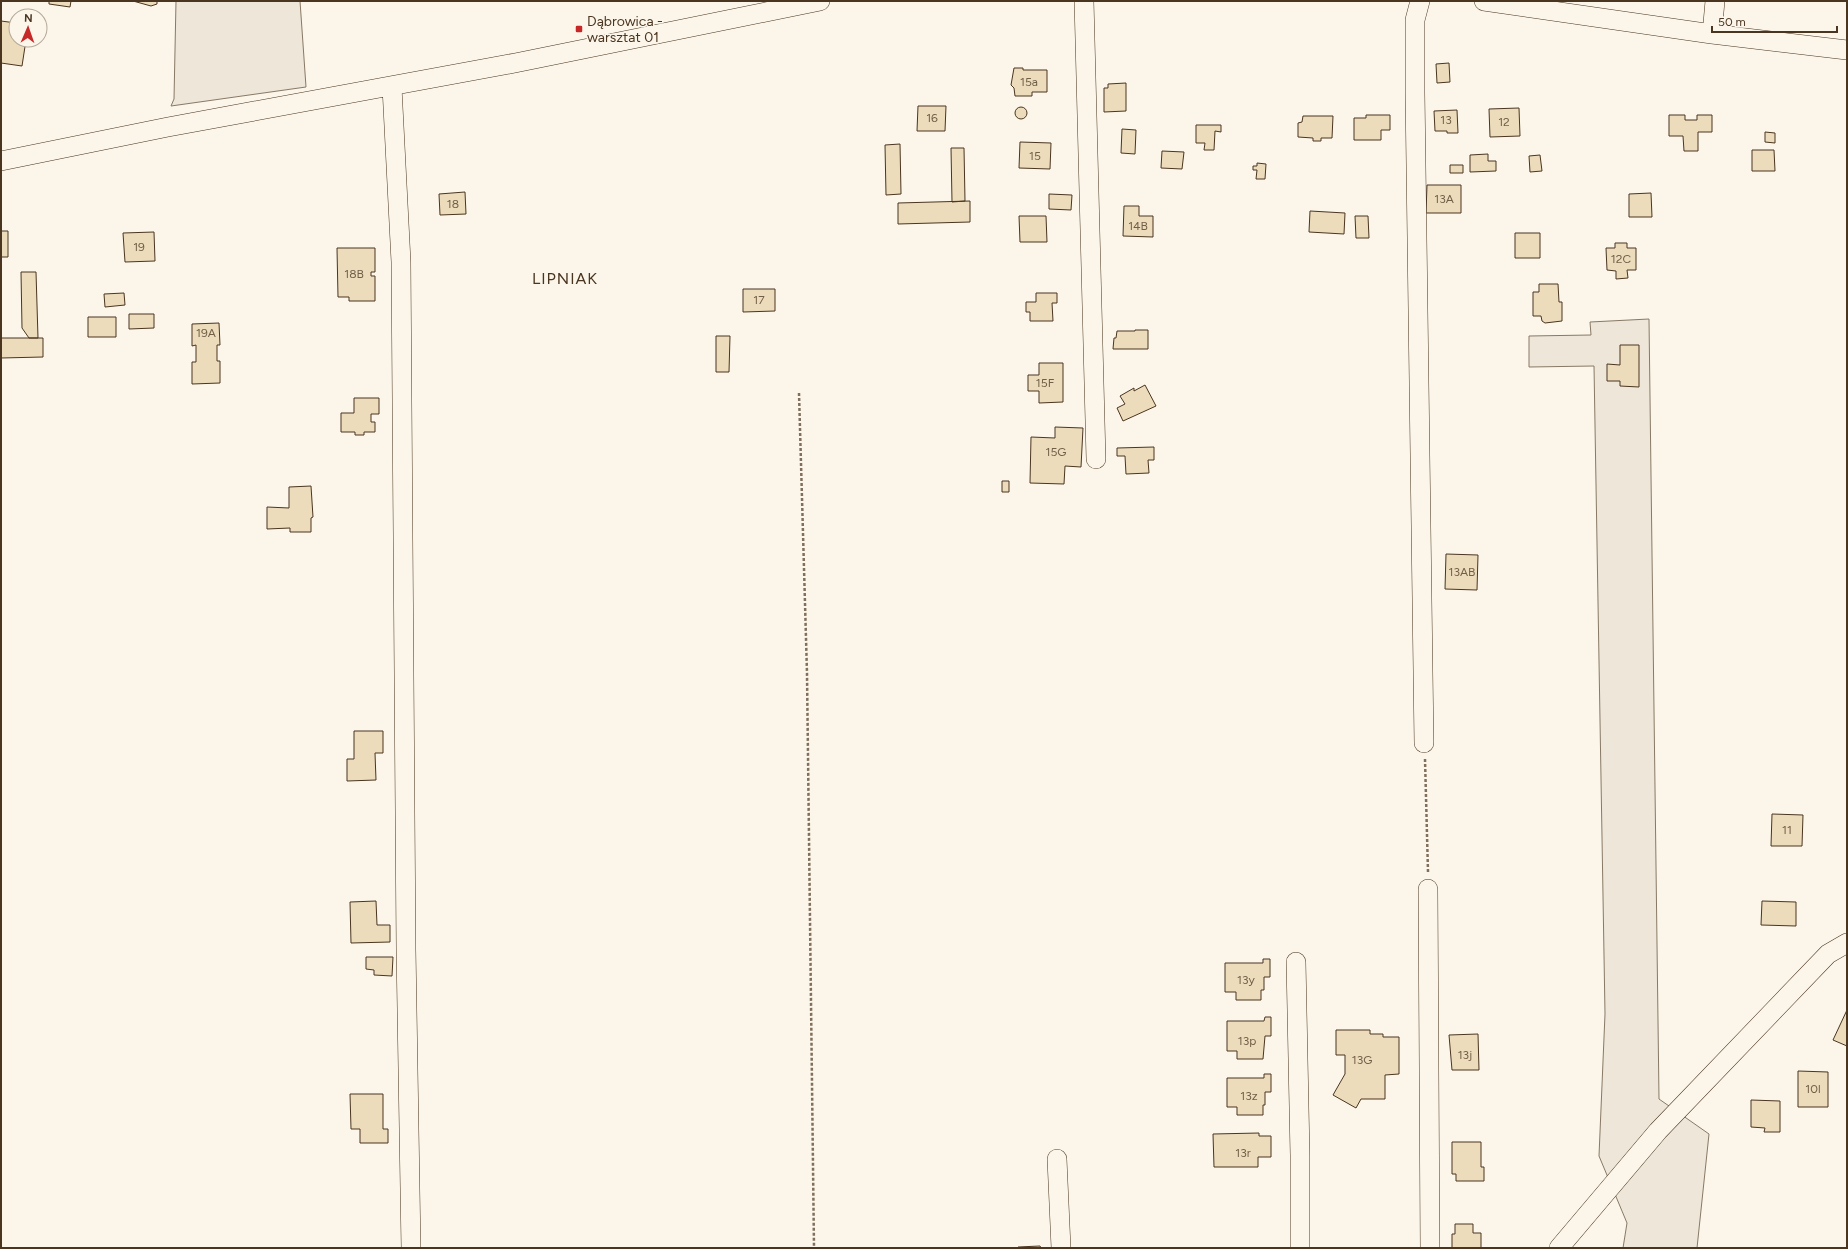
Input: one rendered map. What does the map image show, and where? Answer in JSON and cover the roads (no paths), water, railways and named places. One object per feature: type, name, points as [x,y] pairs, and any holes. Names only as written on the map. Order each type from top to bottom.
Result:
[{"type":"street","points":[[1,161],[168,127],[392,87],[742,9],[820,1]]},
{"type":"street","points":[[1084,1],[1096,459]]},
{"type":"street","points":[[1420,1],[1415,20],[1415,79],[1424,743]]},
{"type":"street","points":[[1484,1],[1712,34],[1847,50]]},
{"type":"street","points":[[1712,34],[1715,1]]},
{"type":"street","points":[[392,87],[401,262],[406,949],[411,1248]]},
{"type":"street","points":[[1428,889],[1430,1248]]},
{"type":"street","points":[[1559,1248],[1663,1126],[1828,954],[1847,943]]},
{"type":"street","points":[[1296,962],[1300,1155],[1300,1248]]},
{"type":"street","points":[[1057,1159],[1061,1248]]},
{"type":"place","name":"Dąbrowica - warsztat 01","points":[[579,29]]},
{"type":"district","name":"LIPNIAK","points":[[565,278]]}]
